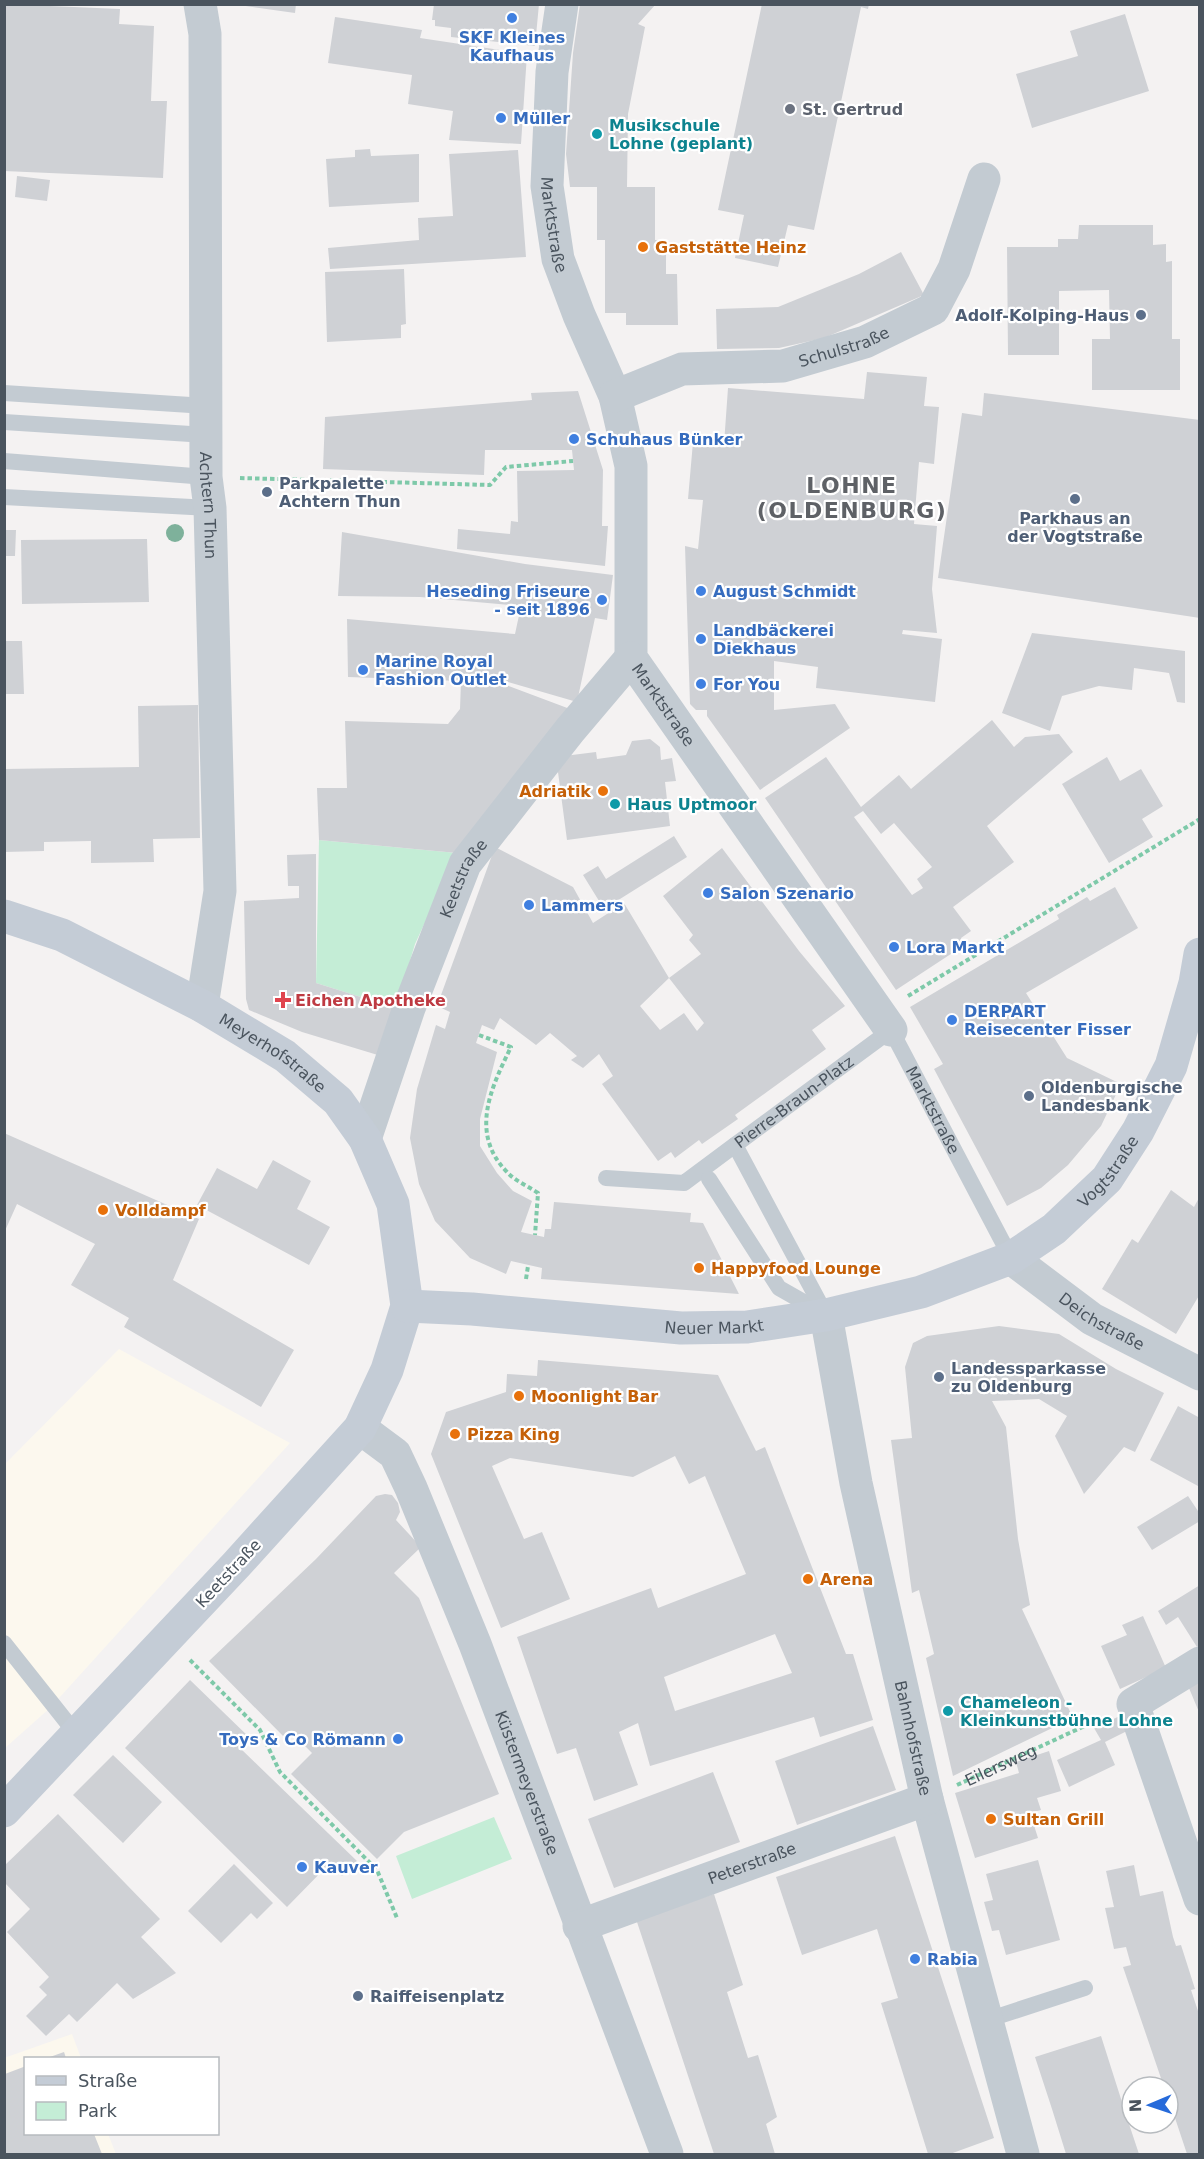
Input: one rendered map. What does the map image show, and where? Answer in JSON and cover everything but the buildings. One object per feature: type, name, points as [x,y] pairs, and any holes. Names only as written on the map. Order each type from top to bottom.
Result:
[{"type":"street","name":"Achtern Thun","points":[[200,4],[204,34],[206,421],[220,891],[202,1005]]},
{"type":"street","name":"Marktstraße","points":[[562,4],[552,72],[547,186],[558,259],[579,315],[615,396],[631,466],[631,658],[885,1022]]},
{"type":"street","name":"Schulstraße","points":[[615,396],[682,369],[783,366],[865,342],[933,309],[954,269],[984,179]]},
{"type":"street","name":"Keetstraße","points":[[365,1139],[409,1008],[465,864],[570,730],[631,658]]},
{"type":"street","name":"Meyerhofstraße","points":[[4,916],[62,935],[202,1005],[285,1056],[338,1101],[365,1139],[393,1204],[407,1306]]},
{"type":"street","name":"Vogtstraße","points":[[1011,1258],[1054,1228],[1107,1179],[1138,1131],[1171,1066],[1198,974]]},
{"type":"street","name":"Neuer Markt","points":[[407,1306],[472,1309],[681,1328],[747,1327],[826,1315],[921,1292],[1011,1258]]},
{"type":"street","name":"Deichstraße","points":[[1011,1258],[1092,1319],[1200,1374]]},
{"type":"street","name":"Keetstraße","points":[[4,1811],[168,1639],[360,1428],[387,1370],[407,1306]]},
{"type":"street","name":"Bahnhofstraße","points":[[826,1315],[856,1483],[927,1799],[1023,2154]]},
{"type":"street","name":"Küstermeyerstraße","points":[[360,1428],[395,1454],[411,1488],[475,1644],[579,1926],[667,2154]]},
{"type":"street","points":[[1200,1663],[1133,1704],[1200,1899]]},
{"type":"street","name":"Peterstraße","points":[[579,1926],[927,1799]]},
{"type":"lane","points":[[4,393],[206,421]]},
{"type":"lane","points":[[4,422],[206,421]]},
{"type":"lane","points":[[4,461],[208,492]]},
{"type":"lane","points":[[4,497],[208,492]]},
{"type":"lane","name":"Pierre-Braun-Platz","points":[[826,1315],[735,1145],[885,1022]]},
{"type":"lane","name":"Marktstraße","points":[[885,1022],[1011,1258]]},
{"type":"lane","points":[[606,1178],[684,1183],[735,1145]]},
{"type":"lane","points":[[709,1179],[779,1288],[826,1315]]},
{"type":"lane","points":[[4,1643],[77,1735]]},
{"type":"lane","points":[[987,2020],[1085,1988]]},
{"type":"path","points":[[208,492],[490,485],[506,467],[573,461]]},
{"type":"path","points":[[885,1022],[1200,819]]},
{"type":"path","points":[[479,1035],[511,1047],[495,1080],[486,1114],[488,1146],[507,1173],[538,1192],[535,1235]]},
{"type":"path","points":[[168,1639],[260,1730],[280,1772],[376,1870],[397,1918]]},
{"type":"path","name":"Eilersweg","points":[[927,1799],[1133,1704]]},
{"type":"shaded area","points":[[119,1349],[290,1443],[50,1708],[5,1748],[5,1464]]},
{"type":"shaded area","points":[[72,2034],[81,2057],[24,2057],[24,2135],[108,2135],[116,2154],[5,2154],[4,2058]]},
{"type":"green space","points":[[319,840],[457,853],[415,944],[396,1008],[316,983]]},
{"type":"green space","points":[[494,1817],[512,1859],[412,1899],[396,1856]]},
{"type":"place","name":"SKF Kleines Kaufhaus","points":[[512,18]]},
{"type":"place","name":"St. Gertrud","points":[[790,109]]},
{"type":"place","name":"Müller","points":[[501,118]]},
{"type":"place","name":"Musikschule Lohne (geplant)","points":[[597,134]]},
{"type":"place","name":"Gaststätte Heinz","points":[[643,247]]},
{"type":"place","name":"Adolf-Kolping-Haus","points":[[1141,315]]},
{"type":"place","name":"Schuhaus Bünker","points":[[574,439]]},
{"type":"place","name":"Parkpalette Achtern Thun","points":[[267,492]]},
{"type":"place","name":"Parkhaus an der Vogtstraße","points":[[1075,499]]},
{"type":"place","name":"August Schmidt","points":[[701,591]]},
{"type":"place","name":"Heseding Friseure - seit 1896","points":[[602,600]]},
{"type":"place","name":"Landbäckerei Diekhaus","points":[[701,639]]},
{"type":"place","name":"Marine Royal Fashion Outlet","points":[[363,670]]},
{"type":"place","name":"For You","points":[[701,684]]},
{"type":"place","name":"Adriatik","points":[[603,791]]},
{"type":"place","name":"Haus Uptmoor","points":[[615,804]]},
{"type":"place","name":"Salon Szenario","points":[[708,893]]},
{"type":"place","name":"Lammers","points":[[529,905]]},
{"type":"place","name":"Lora Markt","points":[[894,947]]},
{"type":"place","name":"Eichen Apotheke","points":[[283,1000]]},
{"type":"place","name":"DERPART Reisecenter Fisser","points":[[952,1020]]},
{"type":"place","name":"Oldenburgische Landesbank","points":[[1029,1096]]},
{"type":"place","name":"Volldampf","points":[[103,1210]]},
{"type":"place","name":"Happyfood Lounge","points":[[699,1268]]},
{"type":"place","name":"Landessparkasse zu Oldenburg","points":[[939,1377]]},
{"type":"place","name":"Moonlight Bar","points":[[519,1396]]},
{"type":"place","name":"Pizza King","points":[[455,1434]]},
{"type":"place","name":"Arena","points":[[808,1579]]},
{"type":"place","name":"Chameleon - Kleinkunstbühne Lohne","points":[[948,1711]]},
{"type":"place","name":"Toys & Co Römann","points":[[398,1739]]},
{"type":"place","name":"Sultan Grill","points":[[991,1819]]},
{"type":"place","name":"Kauver","points":[[302,1867]]},
{"type":"place","name":"Rabia","points":[[915,1959]]},
{"type":"place","name":"Raiffeisenplatz","points":[[358,1996]]},
{"type":"district","name":"LOHNE (OLDENBURG)","points":[[852,498]]}]
